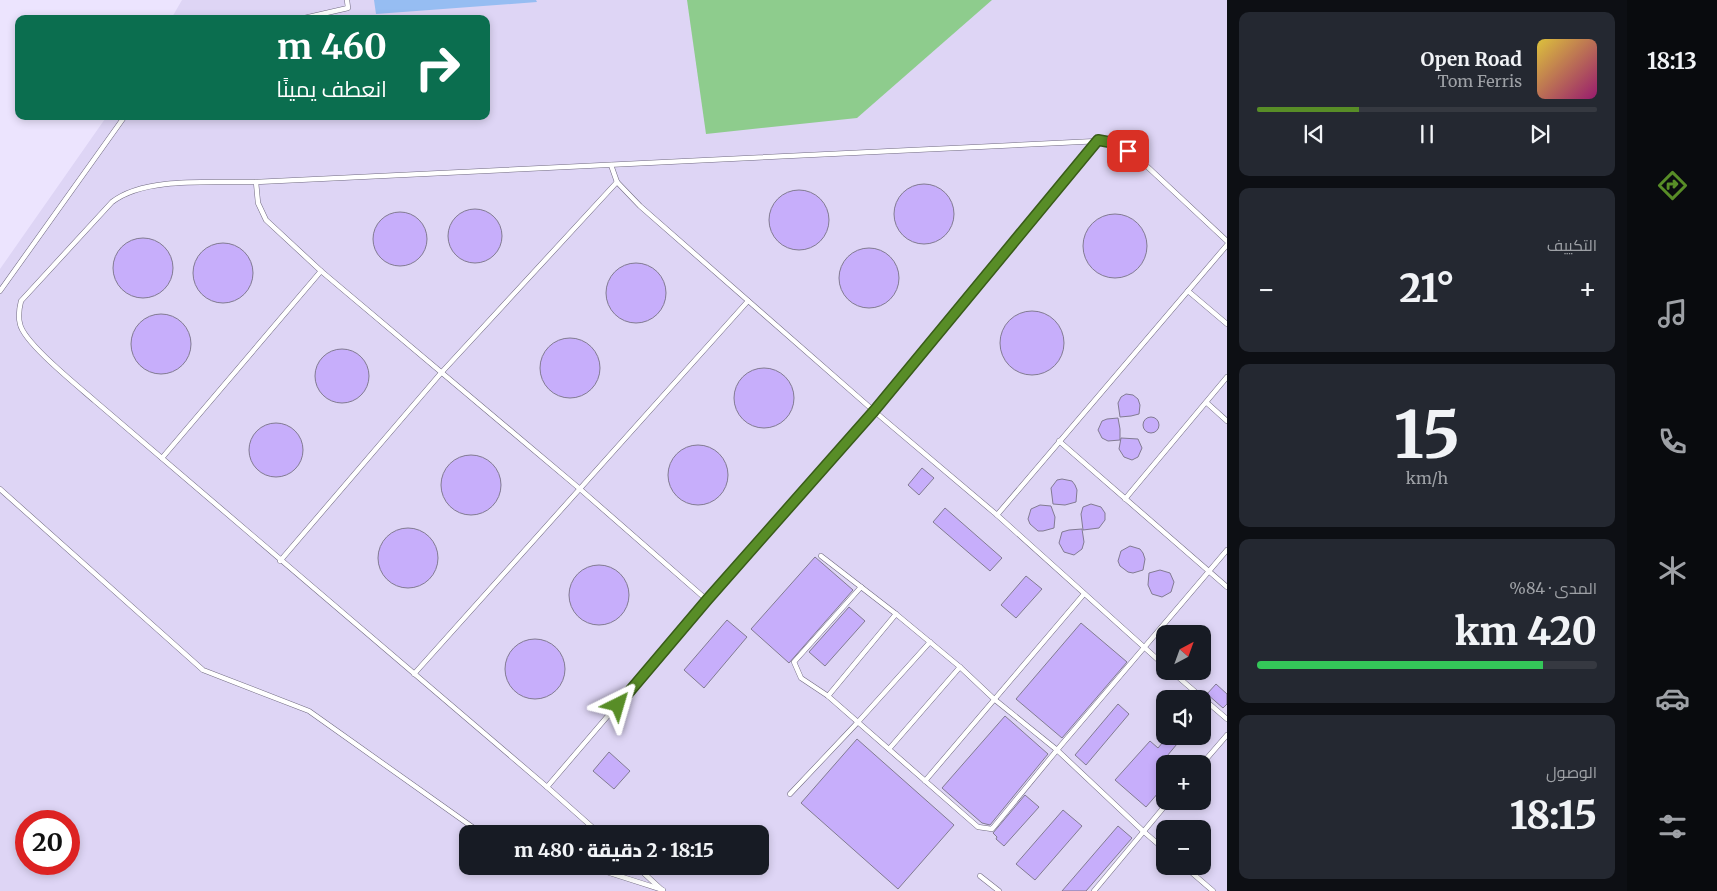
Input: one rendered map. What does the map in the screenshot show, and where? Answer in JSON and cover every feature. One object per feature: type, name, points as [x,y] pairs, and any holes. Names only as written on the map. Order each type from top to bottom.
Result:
[{"type":"lane","points":[[317,15],[348,8],[347,0]]},
{"type":"lane","points":[[0,291],[122,120]]},
{"type":"lane","points":[[547,787],[707,600],[874,411],[1098,140]]},
{"type":"lane","points":[[590,825],[280,561],[29,342],[20,326],[19,317],[22,301],[112,202],[122,195],[158,184],[256,182],[1098,140],[1120,146],[1138,158],[1227,241]]},
{"type":"lane","points":[[611,165],[617,182],[640,206],[874,411],[997,515],[1156,658]]},
{"type":"lane","points":[[256,182],[258,203],[266,220],[321,271],[580,489],[707,600]]},
{"type":"lane","points":[[280,561],[441,373],[617,182]]},
{"type":"lane","points":[[997,515],[1227,245]]},
{"type":"lane","points":[[162,458],[321,271]]},
{"type":"lane","points":[[1188,290],[1227,324]]},
{"type":"lane","points":[[414,674],[748,301]]},
{"type":"lane","points":[[1125,499],[1227,378]]},
{"type":"lane","points":[[1207,403],[1227,421]]},
{"type":"lane","points":[[1059,440],[1227,586]]},
{"type":"lane","points":[[0,489],[203,670],[309,711],[470,825]]},
{"type":"lane","points":[[861,587],[794,662],[801,678],[828,696],[978,827],[992,829],[1227,550]]},
{"type":"lane","points":[[822,556],[930,642],[960,667],[994,700],[1057,750],[1156,843]]},
{"type":"lane","points":[[925,781],[1084,594]]},
{"type":"lane","points":[[828,696],[896,614]]},
{"type":"lane","points":[[790,794],[930,642]]},
{"type":"lane","points":[[889,749],[960,667]]},
{"type":"lane","points":[[1182,680],[1227,719]]},
{"type":"lane","points":[[1210,755],[1227,735]]},
{"type":"lane","points":[[1094,891],[1161,810]]},
{"type":"lane","points":[[615,875],[663,891]]},
{"type":"lane","points":[[646,875],[663,891]]},
{"type":"lane","points":[[1194,875],[1213,891]]},
{"type":"lane","points":[[980,876],[999,891]]},
{"type":"shaded area","points":[[182,0],[1227,0],[1227,891],[0,891],[0,269],[104,120],[490,120],[490,15],[173,15]]},
{"type":"green space","points":[[687,0],[992,0],[857,118],[706,134]]},
{"type":"water","points":[[374,0],[536,0],[537,2],[376,14]]},
{"type":"building","points":[[924,184],[941,189],[949,197],[954,214],[949,231],[941,239],[924,244],[907,239],[899,231],[894,214],[899,197],[907,189]]},
{"type":"building","points":[[799,190],[816,195],[824,203],[829,220],[824,237],[816,245],[799,250],[782,245],[774,237],[769,220],[774,203],[782,195]]},
{"type":"building","points":[[475,209],[485,211],[494,217],[500,226],[502,236],[500,246],[494,255],[485,261],[475,263],[465,261],[456,255],[450,246],[448,236],[450,226],[456,217],[465,211]]},
{"type":"building","points":[[400,212],[410,214],[419,220],[425,229],[427,239],[425,249],[419,258],[410,264],[400,266],[390,264],[381,258],[375,249],[373,239],[375,229],[381,220],[390,214]]},
{"type":"building","points":[[1109,214],[1121,214],[1138,223],[1145,234],[1147,246],[1145,258],[1138,269],[1121,278],[1109,278],[1097,273],[1088,264],[1083,252],[1083,240],[1088,228],[1097,219]]},
{"type":"building","points":[[143,238],[160,243],[168,251],[173,268],[168,285],[160,293],[143,298],[126,293],[118,285],[113,268],[118,251],[126,243]]},
{"type":"building","points":[[223,243],[240,248],[248,256],[253,273],[248,290],[240,298],[223,303],[206,298],[198,290],[193,273],[198,256],[206,248]]},
{"type":"building","points":[[869,248],[886,253],[894,261],[899,278],[894,295],[886,303],[869,308],[852,303],[844,295],[839,278],[844,261],[852,253]]},
{"type":"building","points":[[636,263],[653,268],[661,276],[666,293],[661,310],[653,318],[636,323],[619,318],[611,310],[606,293],[611,276],[619,268]]},
{"type":"building","points":[[1026,311],[1038,311],[1055,320],[1062,331],[1064,343],[1062,355],[1055,366],[1038,375],[1026,375],[1014,370],[1005,361],[1000,349],[1000,337],[1005,325],[1014,316]]},
{"type":"building","points":[[161,314],[178,319],[186,327],[191,344],[186,361],[178,369],[161,374],[144,369],[136,361],[131,344],[136,327],[144,319]]},
{"type":"building","points":[[570,338],[587,343],[595,351],[600,368],[595,385],[587,393],[570,398],[553,393],[545,385],[540,368],[545,351],[553,343]]},
{"type":"building","points":[[342,349],[352,351],[361,357],[367,366],[369,376],[367,386],[361,395],[352,401],[342,403],[332,401],[323,395],[317,386],[315,376],[317,366],[323,357],[332,351]]},
{"type":"building","points":[[764,368],[781,373],[789,381],[794,398],[789,415],[781,423],[764,428],[747,423],[739,415],[734,398],[739,381],[747,373]]},
{"type":"building","points":[[1126,394],[1133,395],[1138,399],[1140,405],[1139,414],[1120,417],[1118,403],[1121,397]]},
{"type":"building","points":[[1151,417],[1159,425],[1151,433],[1143,425]]},
{"type":"building","points":[[1118,418],[1120,440],[1108,441],[1102,438],[1098,430],[1102,421]]},
{"type":"building","points":[[276,423],[286,425],[295,431],[301,440],[303,450],[301,460],[295,469],[286,475],[276,477],[266,475],[257,469],[251,460],[249,450],[251,440],[257,431],[266,425]]},
{"type":"building","points":[[1121,438],[1138,439],[1142,448],[1138,457],[1132,460],[1124,457],[1119,449]]},
{"type":"building","points":[[698,445],[715,450],[723,458],[728,475],[723,492],[715,500],[698,505],[681,500],[673,492],[668,475],[673,458],[681,450]]},
{"type":"building","points":[[471,455],[488,460],[496,468],[501,485],[496,502],[488,510],[471,515],[454,510],[446,502],[441,485],[446,468],[454,460]]},
{"type":"building","points":[[922,468],[934,478],[919,495],[908,485]]},
{"type":"building","points":[[1057,480],[1072,481],[1075,485],[1077,490],[1076,502],[1065,505],[1053,504],[1051,488]]},
{"type":"building","points":[[1091,504],[1101,507],[1105,513],[1105,520],[1099,528],[1083,530],[1081,514],[1083,507]]},
{"type":"building","points":[[1040,505],[1051,506],[1055,517],[1054,528],[1038,531],[1030,524],[1028,519],[1031,509]]},
{"type":"building","points":[[945,508],[1002,558],[990,571],[933,522]]},
{"type":"building","points":[[408,528],[425,533],[433,541],[438,558],[433,575],[425,583],[408,588],[391,583],[383,575],[378,558],[383,541],[391,533]]},
{"type":"building","points":[[1082,529],[1084,542],[1082,549],[1074,555],[1064,552],[1059,543],[1062,532]]},
{"type":"building","points":[[1130,546],[1140,549],[1143,553],[1145,559],[1143,570],[1133,573],[1120,566],[1118,561],[1121,551]]},
{"type":"building","points":[[815,557],[853,590],[789,663],[751,629]]},
{"type":"building","points":[[599,565],[616,570],[624,578],[629,595],[624,612],[616,620],[599,625],[582,620],[574,612],[569,595],[574,578],[582,570]]},
{"type":"building","points":[[1160,570],[1170,573],[1174,582],[1171,592],[1162,597],[1152,594],[1148,585],[1149,573]]},
{"type":"building","points":[[1026,576],[1042,589],[1016,618],[1001,605]]},
{"type":"building","points":[[849,607],[865,621],[825,666],[809,652]]},
{"type":"building","points":[[727,620],[747,637],[704,688],[684,670]]},
{"type":"building","points":[[1081,623],[1127,662],[1062,738],[1016,699]]},
{"type":"building","points":[[535,639],[552,644],[560,652],[565,669],[560,686],[552,694],[535,699],[518,694],[510,686],[505,669],[510,652],[518,644]]},
{"type":"building","points":[[1216,684],[1227,694],[1227,704],[1223,708],[1211,698],[1211,690]]},
{"type":"building","points":[[1118,704],[1129,714],[1086,765],[1075,755]]},
{"type":"building","points":[[1005,716],[1048,754],[990,825],[982,823],[942,788]]},
{"type":"building","points":[[857,739],[954,825],[898,889],[801,803]]},
{"type":"building","points":[[1150,741],[1158,748],[1160,745],[1176,745],[1168,755],[1156,755],[1156,795],[1146,807],[1115,780]]},
{"type":"building","points":[[609,752],[630,771],[614,789],[593,771]]},
{"type":"building","points":[[1025,795],[1039,807],[1004,846],[996,839],[997,837],[993,833]]},
{"type":"building","points":[[1063,810],[1082,826],[1035,880],[1016,864]]},
{"type":"building","points":[[1118,826],[1132,838],[1086,891],[1062,891]]},
{"type":"route","points":[[618,705],[707,600],[874,411],[1098,140],[1120,146],[1128,151]]}]
